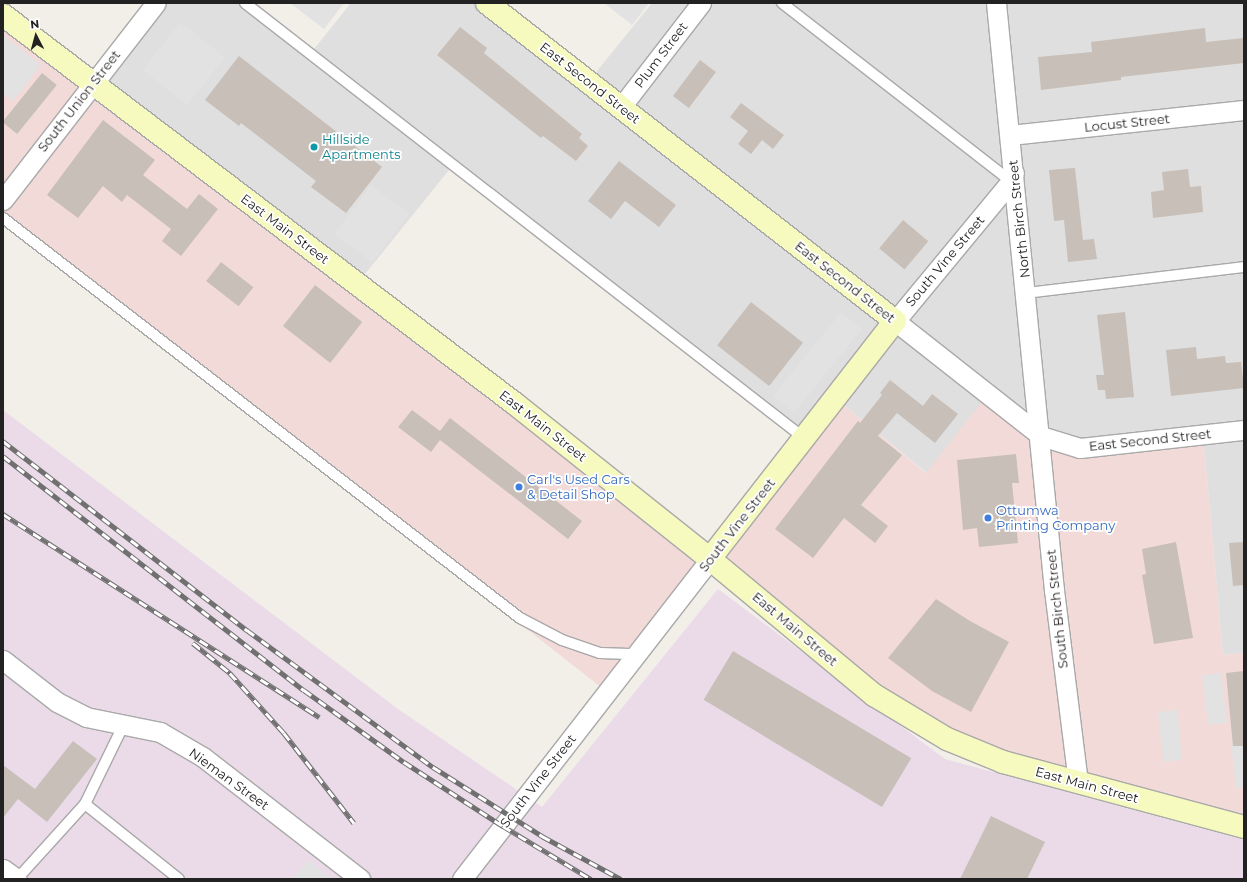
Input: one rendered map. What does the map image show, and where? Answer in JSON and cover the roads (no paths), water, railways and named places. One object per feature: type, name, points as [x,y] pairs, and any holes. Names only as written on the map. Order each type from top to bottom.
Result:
[{"type":"main road","name":"East Second Street","points":[[487,3],[895,321]]},
{"type":"main road","name":"East Main Street","points":[[3,15],[514,403],[710,559],[874,695],[925,727],[1004,762],[1244,827]]},
{"type":"main road","name":"South Vine Street","points":[[710,559],[895,321]]},
{"type":"street","name":"South Union Street","points":[[3,200],[156,3]]},
{"type":"street","name":"Plum Street","points":[[621,107],[701,3]]},
{"type":"street","name":"North Birch Street","points":[[996,3],[1010,135],[1012,177],[1041,436]]},
{"type":"street","name":"Locust Street","points":[[1010,135],[1244,110]]},
{"type":"street","name":"South Vine Street","points":[[895,321],[1012,177]]},
{"type":"street","name":"East Second Street","points":[[895,321],[1041,436],[1080,448],[1244,430]]},
{"type":"street","name":"South Birch Street","points":[[1041,436],[1054,590],[1078,783]]},
{"type":"street","name":"South Vine Street","points":[[462,879],[710,559]]},
{"type":"street","name":"Nieman Street","points":[[3,660],[57,702],[86,717],[123,726],[160,732],[203,757],[360,879]]},
{"type":"street","points":[[3,869],[17,879]]},
{"type":"lane","points":[[245,3],[804,438]]},
{"type":"lane","points":[[782,3],[1012,177]]},
{"type":"lane","points":[[3,218],[520,618],[562,640],[600,653],[637,654]]},
{"type":"lane","points":[[1026,293],[1244,268]]},
{"type":"lane","points":[[17,879],[85,804],[123,726]]},
{"type":"lane","points":[[85,804],[179,879]]},
{"type":"railway","points":[[3,441],[247,630],[433,767],[542,836],[621,879]]},
{"type":"railway","points":[[3,456],[304,690],[404,762],[503,826],[591,879]]},
{"type":"railway","points":[[3,514],[319,717]]},
{"type":"railway","points":[[193,643],[230,673],[284,733],[354,823]]},
{"type":"place","name":"Hillside Apartments","points":[[314,147]]},
{"type":"place","name":"Carl's Used Cars & Detail Shop","points":[[519,487]]},
{"type":"place","name":"Ottumwa Printing Company","points":[[988,518]]}]
